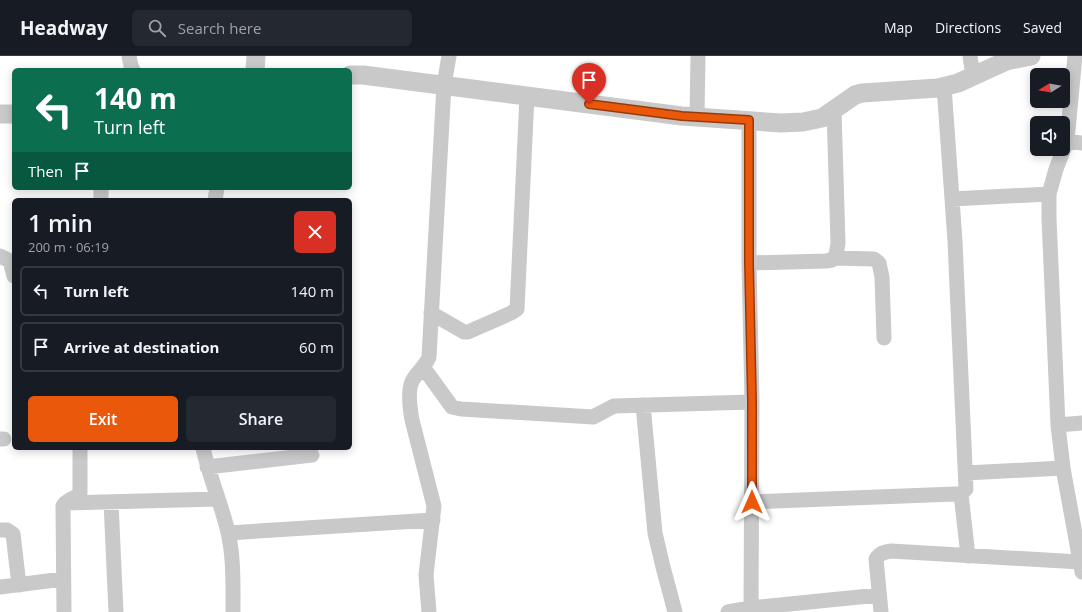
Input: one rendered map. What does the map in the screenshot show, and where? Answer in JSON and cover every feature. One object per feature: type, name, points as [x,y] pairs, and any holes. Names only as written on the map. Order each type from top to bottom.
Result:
[{"type":"street","points":[[129,56],[132,68]]},
{"type":"street","points":[[255,68],[256,56]]},
{"type":"street","points":[[429,612],[426,575],[433,520],[433,502],[410,410],[411,383],[427,362],[429,357],[444,84],[449,56]]},
{"type":"street","points":[[697,117],[698,56]]},
{"type":"street","points":[[970,56],[973,76]]},
{"type":"street","points":[[352,75],[444,84],[697,117],[781,123],[803,122],[822,118],[854,95],[944,86],[958,83],[1006,61],[1031,56]]},
{"type":"street","points":[[1069,116],[1075,56]]},
{"type":"street","points":[[944,86],[952,200],[967,486],[961,494],[968,556]]},
{"type":"street","points":[[431,313],[464,332],[468,332],[511,313],[517,308],[527,96]]},
{"type":"street","points":[[834,110],[838,243],[834,258]]},
{"type":"street","points":[[0,114],[12,114]]},
{"type":"street","points":[[749,120],[749,263],[752,402],[751,610]]},
{"type":"street","points":[[1070,141],[1082,143]]},
{"type":"street","points":[[881,612],[876,559],[884,552],[891,551],[968,556],[1081,567],[1058,426],[1052,316],[1049,194],[1061,156]]},
{"type":"street","points":[[952,200],[1049,194]]},
{"type":"street","points":[[0,256],[10,261],[12,268]]},
{"type":"street","points":[[749,263],[826,261],[834,258],[874,260],[879,263],[882,277],[884,338]]},
{"type":"street","points":[[423,367],[452,407],[456,409],[593,417],[614,406],[752,402]]},
{"type":"street","points":[[643,405],[656,533],[675,612]]},
{"type":"street","points":[[1058,426],[1082,423]]},
{"type":"street","points":[[64,503],[78,496],[80,493],[80,450]]},
{"type":"street","points":[[203,450],[207,467],[228,533],[232,566],[233,612]]},
{"type":"street","points":[[207,467],[312,454]]},
{"type":"street","points":[[966,473],[1064,468]]},
{"type":"street","points":[[752,502],[961,494]]},
{"type":"street","points":[[64,503],[218,499]]},
{"type":"street","points":[[111,502],[116,612]]},
{"type":"street","points":[[64,503],[62,512],[64,612]]},
{"type":"street","points":[[228,533],[433,520]]},
{"type":"street","points":[[0,530],[7,530],[13,534],[19,585]]},
{"type":"street","points":[[0,587],[63,579]]},
{"type":"street","points":[[728,612],[879,595]]},
{"type":"route","points":[[589,104],[682,116],[749,120],[752,502]]}]
